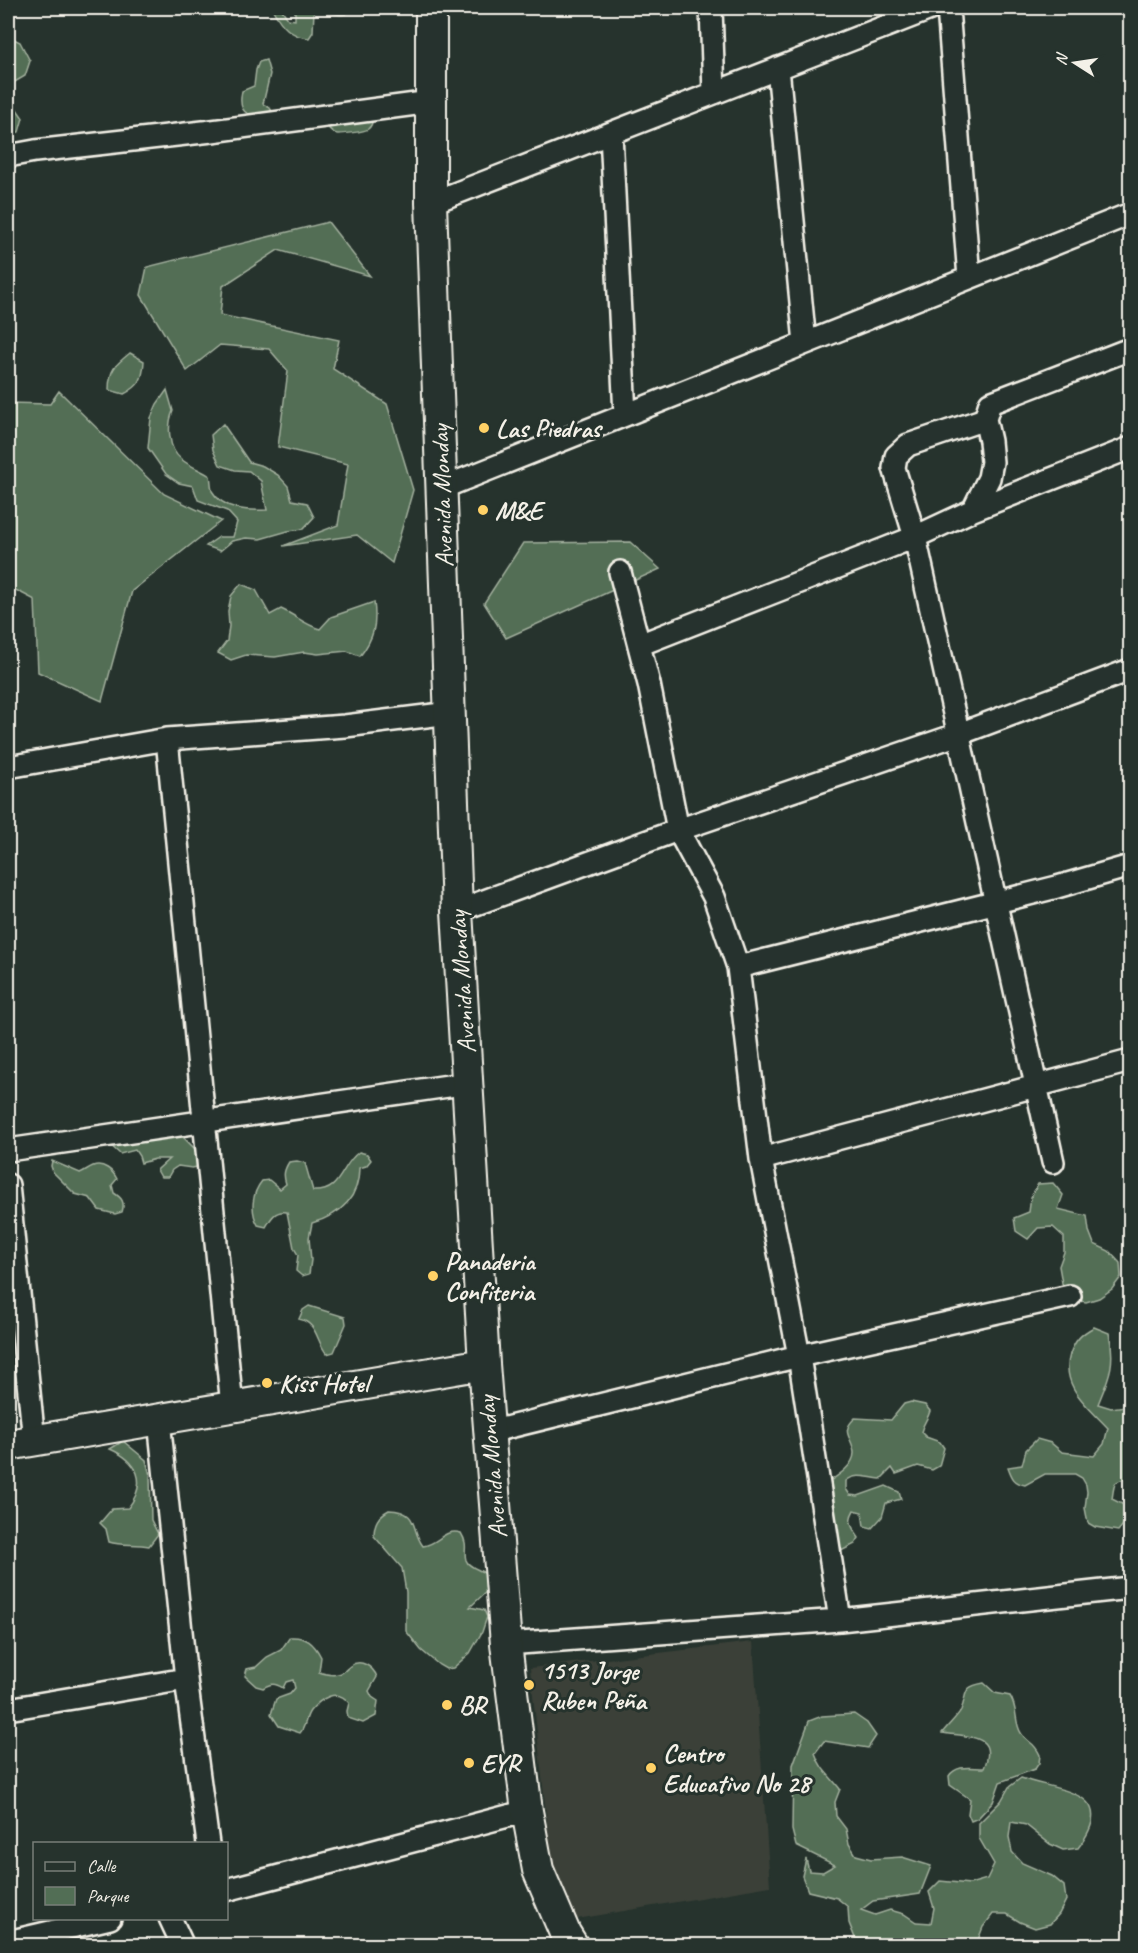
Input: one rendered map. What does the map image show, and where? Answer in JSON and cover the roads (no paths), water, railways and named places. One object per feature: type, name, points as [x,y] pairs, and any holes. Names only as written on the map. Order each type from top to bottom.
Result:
[{"type":"main road","name":"Avenida Monday","points":[[431,8],[431,203],[457,911],[484,1364],[506,1644],[527,1811],[538,1870],[573,1946]]},
{"type":"main road","points":[[21,1443],[484,1364]]},
{"type":"street","points":[[711,8],[714,93]]},
{"type":"street","points":[[431,203],[933,8]]},
{"type":"street","points":[[948,8],[969,278]]},
{"type":"street","points":[[778,68],[805,343]]},
{"type":"street","points":[[8,156],[431,102]]},
{"type":"street","points":[[611,133],[625,415]]},
{"type":"street","points":[[442,488],[1131,214]]},
{"type":"street","points":[[973,510],[989,478],[992,462],[985,419],[990,403],[1131,349]]},
{"type":"street","points":[[985,419],[908,445],[896,456],[894,468],[915,537],[1053,1162]]},
{"type":"street","points":[[639,645],[915,537],[973,510],[1131,448]]},
{"type":"street","points":[[620,572],[649,684],[678,830],[714,897],[738,967],[761,1159],[799,1356],[840,1620]]},
{"type":"street","points":[[457,911],[678,830],[959,734],[1131,670]]},
{"type":"street","points":[[8,767],[167,740],[345,726],[450,713]]},
{"type":"street","points":[[167,740],[232,1407]]},
{"type":"street","points":[[738,967],[996,903],[1131,866]]},
{"type":"street","points":[[761,1159],[1131,1061]]},
{"type":"street","points":[[8,1150],[469,1083]]},
{"type":"street","points":[[8,1185],[21,1443]]},
{"type":"street","points":[[489,1432],[799,1356],[1070,1296]]},
{"type":"street","points":[[159,1420],[186,1679],[208,1842]]},
{"type":"street","points":[[506,1644],[840,1620],[1131,1588]]},
{"type":"street","points":[[8,1708],[186,1679]]},
{"type":"street","points":[[228,1889],[527,1811]]},
{"type":"street","points":[[8,1942],[102,1920]]},
{"type":"street","points":[[171,1920],[183,1946]]},
{"type":"place","name":"Las Piedras","points":[[484,428]]},
{"type":"place","name":"M&E","points":[[483,510]]},
{"type":"place","name":"Panaderia Confiteria","points":[[433,1276]]},
{"type":"place","name":"Kiss Hotel","points":[[267,1383]]},
{"type":"place","name":"1513 Jorge Ruben Peña","points":[[529,1685]]},
{"type":"place","name":"BR","points":[[447,1705]]},
{"type":"place","name":"EYR","points":[[469,1763]]},
{"type":"place","name":"Centro Educativo No 28","points":[[651,1768]]}]
